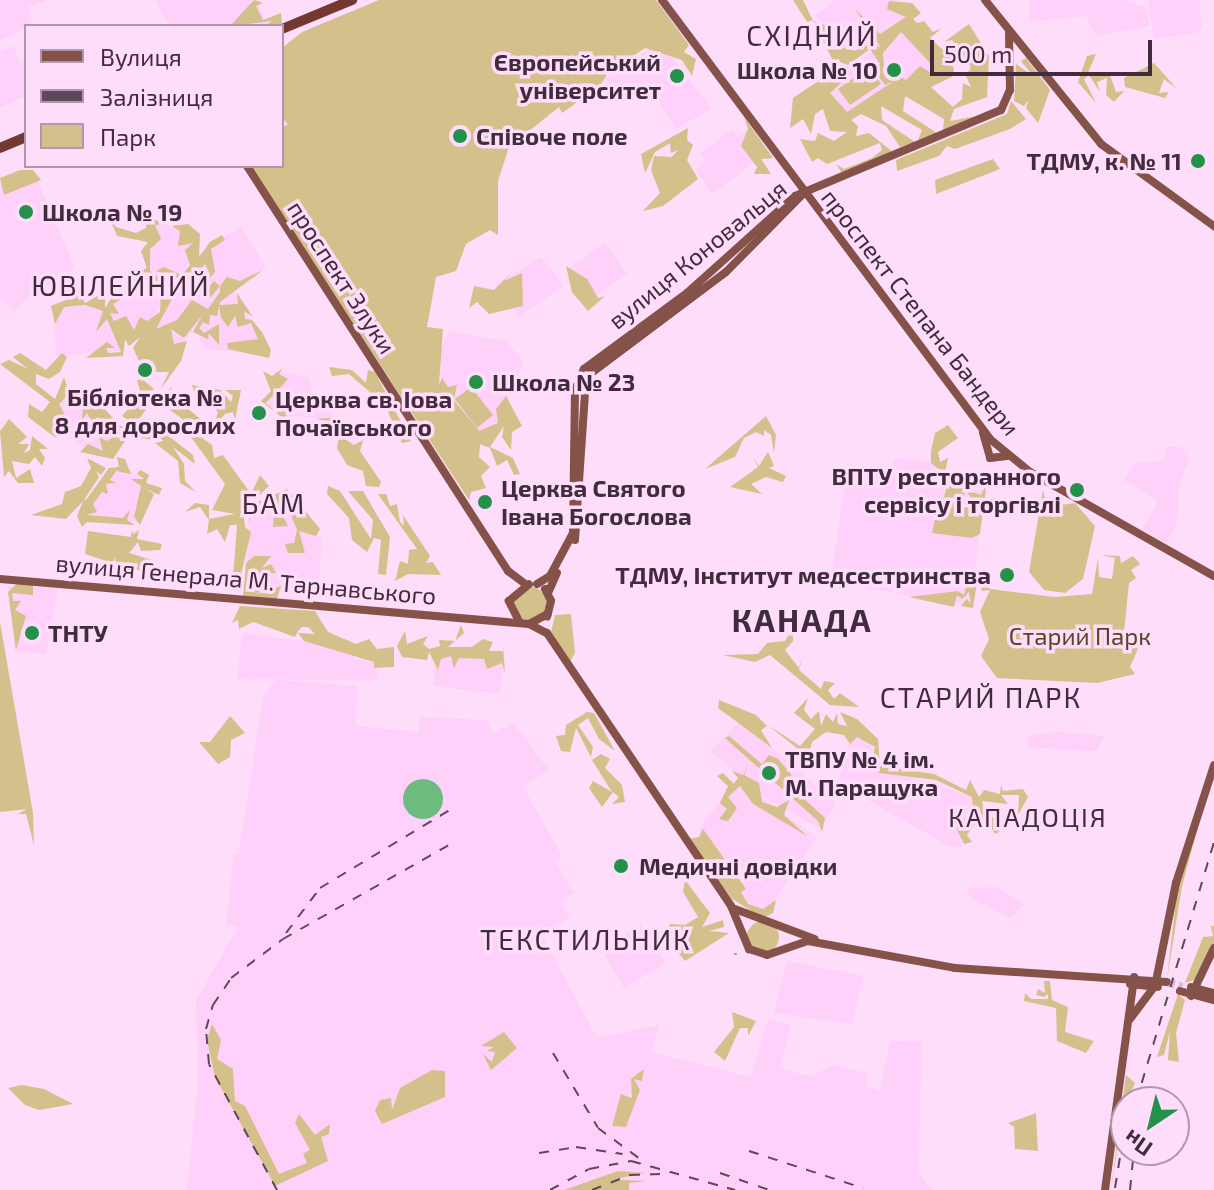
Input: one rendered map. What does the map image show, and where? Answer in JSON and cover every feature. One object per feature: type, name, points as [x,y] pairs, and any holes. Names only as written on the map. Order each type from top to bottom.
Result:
[{"type":"highway","points":[[284,28],[352,0]]},
{"type":"highway","points":[[0,148],[24,138]]},
{"type":"main road","name":"проспект Степана Бандери","points":[[662,0],[983,432],[1007,456],[1214,576]]},
{"type":"main road","points":[[985,0],[1017,48],[1106,149],[1214,226]]},
{"type":"main road","name":"вулиця Коновальця","points":[[548,593],[575,534],[582,372],[668,312],[723,268],[805,193],[1001,110],[1009,96],[1011,61],[1017,48]]},
{"type":"main road","name":"проспект Злуки","points":[[248,168],[508,571],[525,584]]},
{"type":"main road","name":"вулиця Коновальця","points":[[537,584],[560,565]]},
{"type":"main road","name":"проспект Злуки","points":[[508,571],[511,597]]},
{"type":"main road","name":"вулиця Генерала М. Тарнавського","points":[[0,579],[525,623]]},
{"type":"main road","points":[[488,620],[525,584],[537,584],[548,593],[547,633]]},
{"type":"main road","points":[[511,597],[525,623],[547,633],[731,906],[749,949],[767,955],[796,941],[823,943],[955,968],[1110,979],[1133,985],[1159,982]]},
{"type":"main road","points":[[525,623],[548,614]]},
{"type":"main road","points":[[1128,1028],[1159,982],[1176,883],[1214,765]]},
{"type":"main road","points":[[731,906],[823,943]]},
{"type":"main road","points":[[742,930],[760,920]]},
{"type":"main road","points":[[777,926],[782,948]]},
{"type":"main road","points":[[1193,992],[1214,948]]},
{"type":"main road","points":[[1110,979],[1133,985],[1159,982]]},
{"type":"main road","points":[[1105,1190],[1133,985]]},
{"type":"main road","points":[[1181,989],[1214,1000]]},
{"type":"main road","points":[[1193,992],[1214,993]]},
{"type":"shaded area","points":[[0,0],[47,0],[28,7],[32,24],[24,24],[24,30],[0,40]]},
{"type":"shaded area","points":[[155,0],[257,0],[267,24],[169,24]]},
{"type":"shaded area","points":[[835,0],[898,0],[909,15],[849,60],[815,15]]},
{"type":"shaded area","points":[[1030,0],[1124,0],[1145,7],[1150,26],[1096,36],[1086,16],[1030,21]]},
{"type":"shaded area","points":[[1148,0],[1199,0],[1202,26],[1197,33],[1154,38]]},
{"type":"shaded area","name":"Школа № 10","points":[[906,23],[944,74],[846,117],[825,89]]},
{"type":"shaded area","points":[[661,41],[711,109],[676,129],[648,83],[621,103],[605,79]]},
{"type":"shaded area","points":[[14,46],[20,63],[24,62],[24,97],[0,107],[0,52]]},
{"type":"shaded area","points":[[732,129],[738,137],[750,129],[767,152],[713,194],[695,170],[706,162],[701,153]]},
{"type":"shaded area","points":[[33,170],[74,266],[65,282],[35,288],[14,312],[0,297],[0,183]]},
{"type":"shaded area","points":[[153,221],[192,233],[197,245],[174,291],[146,271]]},
{"type":"shaded area","points":[[240,227],[266,267],[233,287],[269,354],[206,349],[194,329],[178,348],[147,330],[210,246]]},
{"type":"shaded area","points":[[605,243],[627,273],[592,299],[569,269]]},
{"type":"shaded area","points":[[541,257],[563,286],[519,316],[495,285]]},
{"type":"shaded area","points":[[145,272],[173,292],[131,345],[106,308]]},
{"type":"shaded area","points":[[101,305],[121,333],[124,350],[56,356],[54,308]]},
{"type":"shaded area","name":"Школа № 23","points":[[449,332],[506,341],[523,362],[495,439],[478,436],[441,391],[440,349]]},
{"type":"shaded area","points":[[275,372],[308,377],[313,396],[334,399],[332,419],[278,415],[268,406]]},
{"type":"shaded area","points":[[64,390],[125,432],[108,457],[96,456],[44,419]]},
{"type":"shaded area","points":[[1167,447],[1181,447],[1189,460],[1180,482],[1177,523],[1166,543],[1143,530],[1158,501],[1124,480],[1134,463],[1163,461]]},
{"type":"shaded area","points":[[897,458],[946,464],[943,499],[879,496],[944,501],[946,489],[983,490],[972,606],[830,582],[848,469],[879,470],[879,482]]},
{"type":"shaded area","points":[[119,463],[144,481],[137,522],[84,518]]},
{"type":"shaded area","points":[[282,495],[303,529],[322,537],[318,593],[245,587],[250,512]]},
{"type":"shaded area","name":"ТНТУ","points":[[8,586],[58,588],[46,654],[15,651]]},
{"type":"shaded area","points":[[243,633],[345,647],[355,659],[376,663],[378,680],[237,679]]},
{"type":"shaded area","points":[[437,648],[504,655],[500,694],[433,686]]},
{"type":"shaded area","points":[[275,680],[357,686],[356,726],[418,732],[420,717],[487,720],[493,734],[513,723],[549,770],[523,787],[562,856],[554,862],[574,893],[561,901],[570,917],[541,934],[597,1038],[660,1025],[651,1052],[751,1077],[768,1019],[791,1025],[780,1068],[811,1077],[832,1065],[867,1073],[866,1086],[880,1091],[890,1041],[922,1042],[918,1174],[933,1190],[187,1190],[198,1083],[196,1001],[238,927],[226,924],[234,854],[239,854],[263,697]]},
{"type":"shaded area","name":"ТВПУ № 4 ім. М. Паращука","points":[[740,721],[836,803],[820,829],[761,795],[711,751]]},
{"type":"shaded area","points":[[1057,732],[1104,736],[1097,751],[1027,747],[1028,736]]},
{"type":"shaded area","points":[[852,735],[874,748],[868,764],[974,797],[976,815],[960,834],[963,847],[949,846],[838,783]]},
{"type":"shaded area","points":[[423,779],[437,785],[443,799],[437,813],[423,819],[409,813],[403,799],[409,785]]},
{"type":"shaded area","points":[[737,779],[817,838],[767,911],[750,908],[698,830]]},
{"type":"shaded area","points":[[997,887],[1024,904],[1010,918],[967,895],[970,888]]},
{"type":"shaded area","points":[[641,924],[665,963],[624,988],[601,948]]},
{"type":"shaded area","points":[[787,961],[863,976],[852,1024],[774,1013]]},
{"type":"green space","points":[[254,0],[263,3],[256,6],[263,20],[281,13],[282,24],[267,24],[272,21],[232,24]]},
{"type":"green space","points":[[379,0],[656,0],[689,45],[684,52],[696,59],[692,76],[682,60],[645,48],[609,72],[599,87],[562,113],[559,107],[509,147],[498,181],[498,235],[490,230],[466,244],[456,271],[436,277],[427,327],[443,329],[439,385],[442,378],[448,387],[457,385],[454,400],[479,431],[498,423],[496,409],[506,396],[522,426],[512,432],[511,450],[502,437],[504,426],[490,447],[513,458],[520,474],[514,475],[507,460],[497,466],[490,448],[480,444],[479,457],[490,467],[481,476],[486,488],[471,492],[469,500],[251,168],[284,168],[284,127],[288,124],[284,120],[284,46],[302,32]]},
{"type":"green space","points":[[793,0],[803,0],[813,20],[807,22]]},
{"type":"green space","points":[[889,1],[912,3],[921,13],[913,19],[917,23],[924,21],[933,32],[942,28],[930,38],[952,58],[954,72],[962,72],[931,87],[953,107],[962,99],[963,83],[971,87],[966,76],[971,67],[952,40],[944,42],[969,24],[989,56],[987,97],[954,109],[950,121],[982,115],[943,130],[944,119],[905,96],[903,111],[937,133],[918,140],[922,130],[881,106],[882,120],[915,142],[900,147],[886,126],[861,114],[851,120],[858,126],[856,136],[869,133],[893,152],[842,173],[836,164],[844,169],[872,158],[882,150],[880,143],[827,164],[818,158],[812,162],[800,139],[815,141],[818,133],[834,141],[847,132],[830,131],[823,109],[815,114],[811,134],[803,119],[790,128],[793,98],[830,73],[833,79],[846,65],[850,75],[830,93],[847,112],[894,81],[885,85],[874,70],[880,64],[870,49],[848,65],[832,59],[814,21],[835,28],[842,47],[854,51],[872,43],[881,48],[855,9],[880,34],[906,17],[887,9]],"holes":[[[901,32],[931,64],[933,74],[920,66],[906,80],[884,67],[883,53]]]},
{"type":"green space","points":[[1096,54],[1088,73],[1110,75],[1116,92],[1124,91],[1114,102],[1106,95],[1107,78],[1097,82],[1100,92],[1089,75],[1084,79],[1096,103],[1078,82],[1087,56]]},
{"type":"green space","points":[[1026,58],[1050,90],[1038,123],[1026,108],[1029,100],[1024,106],[1014,101],[1016,64],[1033,76],[1021,61]]},
{"type":"green space","points":[[1154,63],[1177,89],[1164,79],[1159,93],[1169,92],[1165,98],[1125,87],[1124,78]]},
{"type":"green space","points":[[869,67],[881,84],[850,105],[838,89]]},
{"type":"green space","points":[[1011,101],[1026,119],[1010,129],[955,149],[947,146],[939,156],[897,171],[896,160],[1007,114]]},
{"type":"green space","points":[[744,117],[773,158],[761,159],[771,174],[754,174],[757,167],[741,146],[748,129]]},
{"type":"green space","points":[[688,128],[687,140],[693,145],[687,160],[698,179],[663,206],[643,211],[660,193],[651,170],[654,156],[672,157],[678,150],[671,153],[670,143],[655,152],[645,173],[641,154]]},
{"type":"green space","points":[[993,159],[1000,169],[936,194],[935,180]]},
{"type":"green space","points":[[20,170],[33,170],[41,180],[4,195],[0,178]]},
{"type":"green space","points":[[147,216],[164,224],[155,225],[161,239],[150,249],[150,271],[173,289],[180,284],[156,329],[177,320],[192,300],[208,309],[227,277],[240,281],[263,270],[220,302],[217,316],[210,315],[209,325],[203,322],[199,328],[204,333],[219,324],[219,345],[209,333],[208,339],[193,332],[203,314],[184,338],[171,329],[174,344],[187,341],[181,361],[160,390],[169,372],[150,372],[153,361],[141,365],[133,348],[140,337],[129,346],[125,339],[123,356],[86,358],[107,342],[115,348],[106,348],[108,353],[121,352],[107,319],[96,332],[103,311],[85,305],[64,307],[55,324],[51,306],[71,298],[60,287],[71,273],[85,303],[105,292],[105,308],[118,288],[129,286],[130,275],[147,268],[141,251],[148,242],[117,236],[109,217],[116,227],[136,233],[146,228]],"holes":[[[146,277],[153,298],[153,288],[161,288],[160,312],[147,321],[140,317],[134,330],[126,316],[114,321],[110,313],[119,314],[113,304],[141,288]]]},
{"type":"green space","points":[[188,224],[200,234],[199,257],[210,242],[222,235],[225,240],[211,249],[215,272],[189,302],[193,290],[187,284],[196,285],[209,272],[205,264],[183,288],[179,279],[156,271],[164,267],[182,275],[190,265],[185,250],[193,243],[178,246],[180,231],[172,226]]},
{"type":"green space","points":[[566,266],[587,279],[598,298],[605,296],[588,311],[572,292]]},
{"type":"green space","points":[[513,271],[504,281],[522,273],[523,306],[489,314],[477,302],[469,308],[474,286],[494,290]]},
{"type":"green space","points":[[214,281],[220,286],[209,299],[203,294]]},
{"type":"green space","points":[[237,293],[253,317],[244,311],[245,319],[252,320],[271,350],[269,358],[228,349],[227,343],[258,339],[251,323],[238,327],[235,316],[228,327],[221,318],[219,305],[238,304]]},
{"type":"green space","points":[[20,353],[46,370],[62,353],[67,357],[60,372],[49,379],[36,374],[36,384],[55,399],[64,377],[69,392],[88,403],[95,398],[120,426],[134,427],[113,459],[80,452],[88,444],[103,451],[99,437],[107,441],[114,437],[98,417],[92,422],[87,413],[82,420],[83,406],[68,395],[59,404],[71,427],[67,434],[61,423],[56,438],[28,417],[29,404],[42,412],[50,402],[0,364],[9,360],[28,369],[13,357]]},
{"type":"green space","points":[[329,367],[352,370],[366,383],[368,370],[375,372],[411,441],[402,443],[379,392],[372,394],[349,374],[332,376]]},
{"type":"green space","points":[[283,368],[279,374],[288,379],[266,403],[275,412],[261,401],[271,391],[263,371],[272,376]]},
{"type":"green space","points":[[142,379],[154,389],[144,405],[155,398],[135,424],[122,416],[141,395],[137,380]]},
{"type":"green space","points":[[192,385],[220,390],[231,402],[233,396],[225,390],[241,390],[235,420],[233,412],[225,414],[206,436],[160,403],[172,386],[166,405],[182,404],[208,425],[215,421],[218,412],[208,402],[198,405]]},
{"type":"green space","points":[[471,387],[493,415],[477,428],[455,399]]},
{"type":"green space","points":[[292,408],[284,419],[276,413]]},
{"type":"green space","points":[[766,416],[776,435],[774,453],[771,435],[764,430],[764,436],[756,432],[744,438],[735,457],[705,469]]},
{"type":"green space","points":[[341,417],[340,436],[354,445],[363,440],[360,451],[381,482],[379,487],[366,486],[363,471],[347,465],[337,448],[339,437],[324,429],[333,422],[316,419]]},
{"type":"green space","points":[[9,419],[27,437],[18,444],[29,444],[24,453],[30,450],[32,436],[48,449],[39,449],[45,458],[42,466],[35,457],[29,464],[12,461],[16,478],[30,469],[34,483],[18,483],[9,471],[4,477],[0,431]]},
{"type":"green space","points":[[148,420],[193,455],[195,464],[173,447],[184,464],[185,481],[196,492],[180,483],[178,461],[155,443],[163,441],[154,431],[145,428],[153,440],[135,437]]},
{"type":"green space","points":[[180,422],[212,445],[214,458],[223,455],[251,494],[260,475],[269,486],[250,504],[242,499],[245,527],[251,532],[239,583],[233,577],[237,525],[230,525],[225,542],[217,529],[207,534],[209,520],[200,507],[185,512],[195,503],[209,505],[209,519],[235,514],[212,510],[225,484]]},
{"type":"green space","points":[[948,425],[958,438],[938,452],[940,462],[948,458],[945,474],[931,463],[931,451],[935,433]]},
{"type":"green space","points":[[768,452],[774,466],[769,468],[786,476],[783,482],[766,477],[751,484],[762,494],[730,487],[758,467],[753,457],[759,466]]},
{"type":"green space","points":[[117,457],[125,459],[131,474],[116,471],[110,480],[116,483],[106,484],[108,494],[102,492],[93,504],[97,512],[86,515],[123,518],[130,510],[127,520],[135,525],[87,522],[82,527],[77,516],[83,501],[66,519],[31,515],[62,504],[65,492],[81,486],[91,468],[87,458],[106,468],[101,475],[96,471],[99,477],[86,500],[109,468],[119,467]]},
{"type":"green space","points":[[140,470],[149,475],[146,483],[162,488],[159,495],[144,488],[154,494],[140,525],[134,517],[141,486],[131,479],[144,479],[137,474]]},
{"type":"green space","points":[[950,471],[965,490],[962,510],[973,501],[966,490],[981,495],[987,482],[980,534],[972,538],[932,533],[935,519],[943,517],[932,504],[944,497]]},
{"type":"green space","points":[[328,486],[340,491],[371,539],[373,520],[348,491],[363,491],[390,537],[386,575],[378,574],[381,540],[374,538],[367,552],[352,540],[349,518],[327,494]]},
{"type":"green space","points":[[287,489],[320,529],[316,536],[299,531],[305,553],[288,553],[285,544],[294,543],[297,530],[289,510],[281,512],[288,526],[273,527],[274,506],[253,512],[248,524],[253,504]]},
{"type":"green space","points":[[1043,490],[1047,507],[1075,503],[1095,526],[1083,579],[1065,593],[1044,590],[1029,572]]},
{"type":"green space","points":[[378,494],[386,494],[390,506],[397,504],[400,522],[404,526],[403,515],[430,556],[426,563],[433,562],[441,575],[408,574],[395,581],[400,561],[408,564],[409,550],[417,549]]},
{"type":"green space","points":[[132,529],[133,534],[139,530],[137,539],[162,544],[160,550],[141,551],[138,542],[129,553],[152,560],[152,572],[116,567],[115,556],[113,563],[85,554],[88,531],[131,537]]},
{"type":"green space","name":"Старий Парк","points":[[1101,555],[1120,556],[1121,563],[1133,556],[1140,564],[1131,570],[1136,578],[1129,583],[1123,642],[1145,633],[1130,667],[1135,674],[1097,683],[997,678],[981,656],[989,639],[980,612],[990,590],[981,591],[983,583],[990,589],[1055,597],[1092,594],[1098,558],[1099,577],[1112,579],[1115,558]]},
{"type":"green space","points":[[254,556],[271,556],[262,568],[271,564],[276,573],[257,574],[267,586],[256,594],[281,586],[277,599],[243,596],[246,563]]},
{"type":"green space","points":[[977,582],[973,608],[961,606],[967,599],[971,604],[969,592],[962,599],[957,595],[954,607],[909,597],[958,591],[964,595],[967,583]]},
{"type":"green space","points":[[18,583],[33,585],[33,595],[12,593],[13,601],[21,601],[15,610],[26,616],[16,650],[8,592]]},
{"type":"green space","points":[[530,587],[542,592],[547,604],[542,616],[530,621],[518,616],[513,604],[518,592]]},
{"type":"green space","points":[[240,606],[315,611],[328,632],[356,644],[369,639],[377,649],[394,647],[394,667],[374,668],[374,662],[304,641],[298,633],[315,634],[308,627],[302,627],[295,637],[253,622],[239,629],[238,620],[232,623]]},
{"type":"green space","points":[[571,614],[575,653],[570,662],[551,632],[555,615]]},
{"type":"green space","points":[[0,622],[33,813],[34,845],[26,814],[18,814],[27,809],[0,812]]},
{"type":"green space","points":[[461,625],[464,633],[455,641]]},
{"type":"green space","points":[[793,628],[793,641],[785,650],[799,668],[804,652],[799,670],[821,689],[824,681],[835,683],[828,690],[834,699],[840,693],[859,707],[830,705],[770,655],[755,662],[723,655],[758,654],[767,643],[785,641]]},
{"type":"green space","points":[[405,631],[407,644],[428,636],[423,644],[429,649],[440,646],[439,640],[455,641],[448,647],[472,647],[483,639],[493,642],[489,651],[503,651],[503,645],[505,673],[502,663],[487,669],[484,659],[459,658],[454,668],[451,656],[441,659],[438,670],[429,652],[427,660],[402,657],[397,646]]},
{"type":"green space","points":[[808,698],[804,710],[811,719],[819,711],[821,726],[826,714],[833,722],[837,713],[838,724],[847,726],[840,712],[857,719],[878,739],[880,766],[934,774],[966,790],[970,780],[979,797],[984,790],[1000,794],[1001,785],[1003,791],[1023,789],[1028,797],[1018,815],[1019,795],[1001,795],[1008,804],[982,801],[986,816],[1017,821],[995,834],[990,826],[974,825],[967,835],[972,842],[964,844],[953,822],[974,817],[972,797],[936,780],[879,773],[871,765],[875,747],[857,737],[850,744],[844,735],[826,732],[812,742],[808,757],[768,725],[800,746],[815,729],[794,713]]},
{"type":"green space","points":[[719,700],[756,715],[767,726],[761,730],[772,748],[718,708]]},
{"type":"green space","points":[[587,712],[594,713],[615,751],[599,739],[588,718],[578,725],[593,747],[591,757],[576,728],[570,752],[561,751],[556,736],[565,735],[566,725]]},
{"type":"green space","points":[[230,716],[245,733],[231,740],[230,757],[218,764],[199,742],[210,742]]},
{"type":"green space","points":[[729,736],[762,764],[769,755],[778,759],[791,774],[791,787],[825,818],[822,832],[818,821],[725,738]]},
{"type":"green space","points":[[601,754],[610,759],[605,768],[622,785],[625,802],[612,804],[619,797],[613,792],[602,807],[589,788],[593,781],[612,792],[592,760]]},
{"type":"green space","points":[[748,765],[744,775],[759,783],[762,802],[777,807],[789,800],[784,815],[807,836],[753,804],[740,786],[728,797],[737,808],[728,821],[719,819],[727,809],[720,803],[728,786],[717,776],[723,773],[734,784],[738,778],[732,771],[743,775]]},
{"type":"green space","points":[[1201,816],[1182,886],[1167,979],[1177,891]]},
{"type":"green space","points":[[703,829],[746,889],[741,892],[748,904],[763,909],[776,900],[773,913],[763,918],[732,899],[688,839],[699,837]]},
{"type":"green space","points":[[685,880],[710,913],[702,927],[723,920],[724,927],[709,931],[729,933],[685,961],[675,949],[686,949],[689,933],[676,930],[668,938],[664,934],[670,924],[685,925],[698,917],[683,892]]},
{"type":"green space","points":[[763,921],[774,926],[779,937],[774,948],[763,953],[752,948],[747,937],[752,926]]},
{"type":"green space","points":[[1211,926],[1214,926],[1214,946],[1197,979],[1185,983],[1203,937],[1213,936]]},
{"type":"green space","points":[[1044,981],[1050,981],[1052,1000],[1068,1007],[1065,1032],[1094,1041],[1086,1053],[1057,1041],[1056,1008],[1024,1001],[1025,993],[1031,999],[1048,999],[1048,994],[1044,997],[1036,995],[1038,989],[1045,993]]},
{"type":"green space","points":[[1178,994],[1185,1000],[1176,1033],[1179,1062],[1168,1060],[1170,1031],[1164,1055],[1157,1057]]},
{"type":"green space","points":[[732,1012],[756,1021],[748,1036],[748,1028],[740,1028],[725,1061],[714,1052],[734,1027]]},
{"type":"green space","points":[[212,1024],[221,1040],[217,1059],[233,1069],[235,1101],[245,1106],[279,1174],[307,1163],[303,1154],[310,1150],[295,1123],[299,1114],[315,1135],[330,1124],[329,1134],[321,1137],[328,1161],[275,1186],[215,1077],[207,1040]]},
{"type":"green space","points":[[504,1032],[517,1048],[491,1070],[483,1054],[492,1062],[495,1052],[487,1051],[494,1047],[481,1046]]},
{"type":"green space","points":[[644,1069],[642,1081],[634,1079],[640,1090],[626,1127],[612,1126],[621,1094],[632,1098],[631,1079]]},
{"type":"green space","points":[[432,1070],[445,1071],[445,1097],[382,1124],[375,1111],[380,1100],[391,1098],[392,1110],[400,1088]]},
{"type":"green space","points":[[1126,1075],[1135,1083],[1134,1086],[1125,1086]]},
{"type":"green space","points":[[21,1085],[44,1089],[73,1104],[39,1110],[25,1105],[8,1088]]},
{"type":"green space","points":[[1036,1113],[1038,1151],[1015,1149],[1014,1127],[1008,1123]]},
{"type":"green space","points":[[618,1171],[645,1173],[618,1180],[646,1181],[629,1183],[629,1190],[564,1190]]},
{"type":"tunnel","points":[[1167,982],[1182,987]]},
{"type":"railway","points":[[286,933],[320,888],[453,808]]},
{"type":"railway","points":[[1141,1086],[1214,842]]},
{"type":"railway","points":[[277,1190],[209,1064],[206,1029],[213,1005],[231,978],[283,939],[453,843]]},
{"type":"railway","points":[[553,1053],[598,1128],[640,1159]]},
{"type":"railway","points":[[539,1153],[575,1147]]},
{"type":"railway","points":[[576,1147],[622,1154]]},
{"type":"railway","points":[[749,1151],[863,1188]]},
{"type":"railway","points":[[550,1190],[589,1169],[631,1161],[735,1190]]},
{"type":"railway","points":[[1115,1188],[1119,1166]]},
{"type":"railway","points":[[1130,1190],[1132,1166]]},
{"type":"railway","points":[[720,1173],[769,1190]]},
{"type":"railway","points":[[592,1190],[630,1175],[661,1174]]},
{"type":"place","name":"Школа № 10","points":[[894,70]]},
{"type":"place","name":"Європейський університет","points":[[677,76]]},
{"type":"place","name":"Співоче поле","points":[[460,136]]},
{"type":"place","name":"ТДМУ, к. № 11","points":[[1198,161]]},
{"type":"place","name":"Школа № 19","points":[[26,212]]},
{"type":"place","name":"Бібліотека № 8 для дорослих","points":[[145,370]]},
{"type":"place","name":"Школа № 23","points":[[476,382]]},
{"type":"place","name":"Церква св. Іова Почаївського","points":[[259,413]]},
{"type":"place","name":"ВПТУ ресторанного сервісу і торгівлі","points":[[1077,490]]},
{"type":"place","name":"Церква Святого Івана Богослова","points":[[485,502]]},
{"type":"place","name":"ТДМУ, Iнститут медсестринства","points":[[1007,575]]},
{"type":"place","name":"ТНТУ","points":[[32,633]]},
{"type":"place","name":"ТВПУ № 4 ім. М. Паращука","points":[[769,773]]},
{"type":"place","name":"Медичні довідки","points":[[621,866]]},
{"type":"district","name":"СХІДНИЙ","points":[[812,35]]},
{"type":"district","name":"ЮВІЛЕЙНИЙ","points":[[121,285]]},
{"type":"district","name":"БАМ","points":[[274,503]]},
{"type":"district","name":"КАНАДА","points":[[802,619]]},
{"type":"district","name":"СТАРИЙ ПАРК","points":[[981,697]]},
{"type":"district","name":"КАПАДОЦІЯ","points":[[1028,817]]},
{"type":"district","name":"ТЕКСТИЛЬНИК","points":[[586,939]]}]
